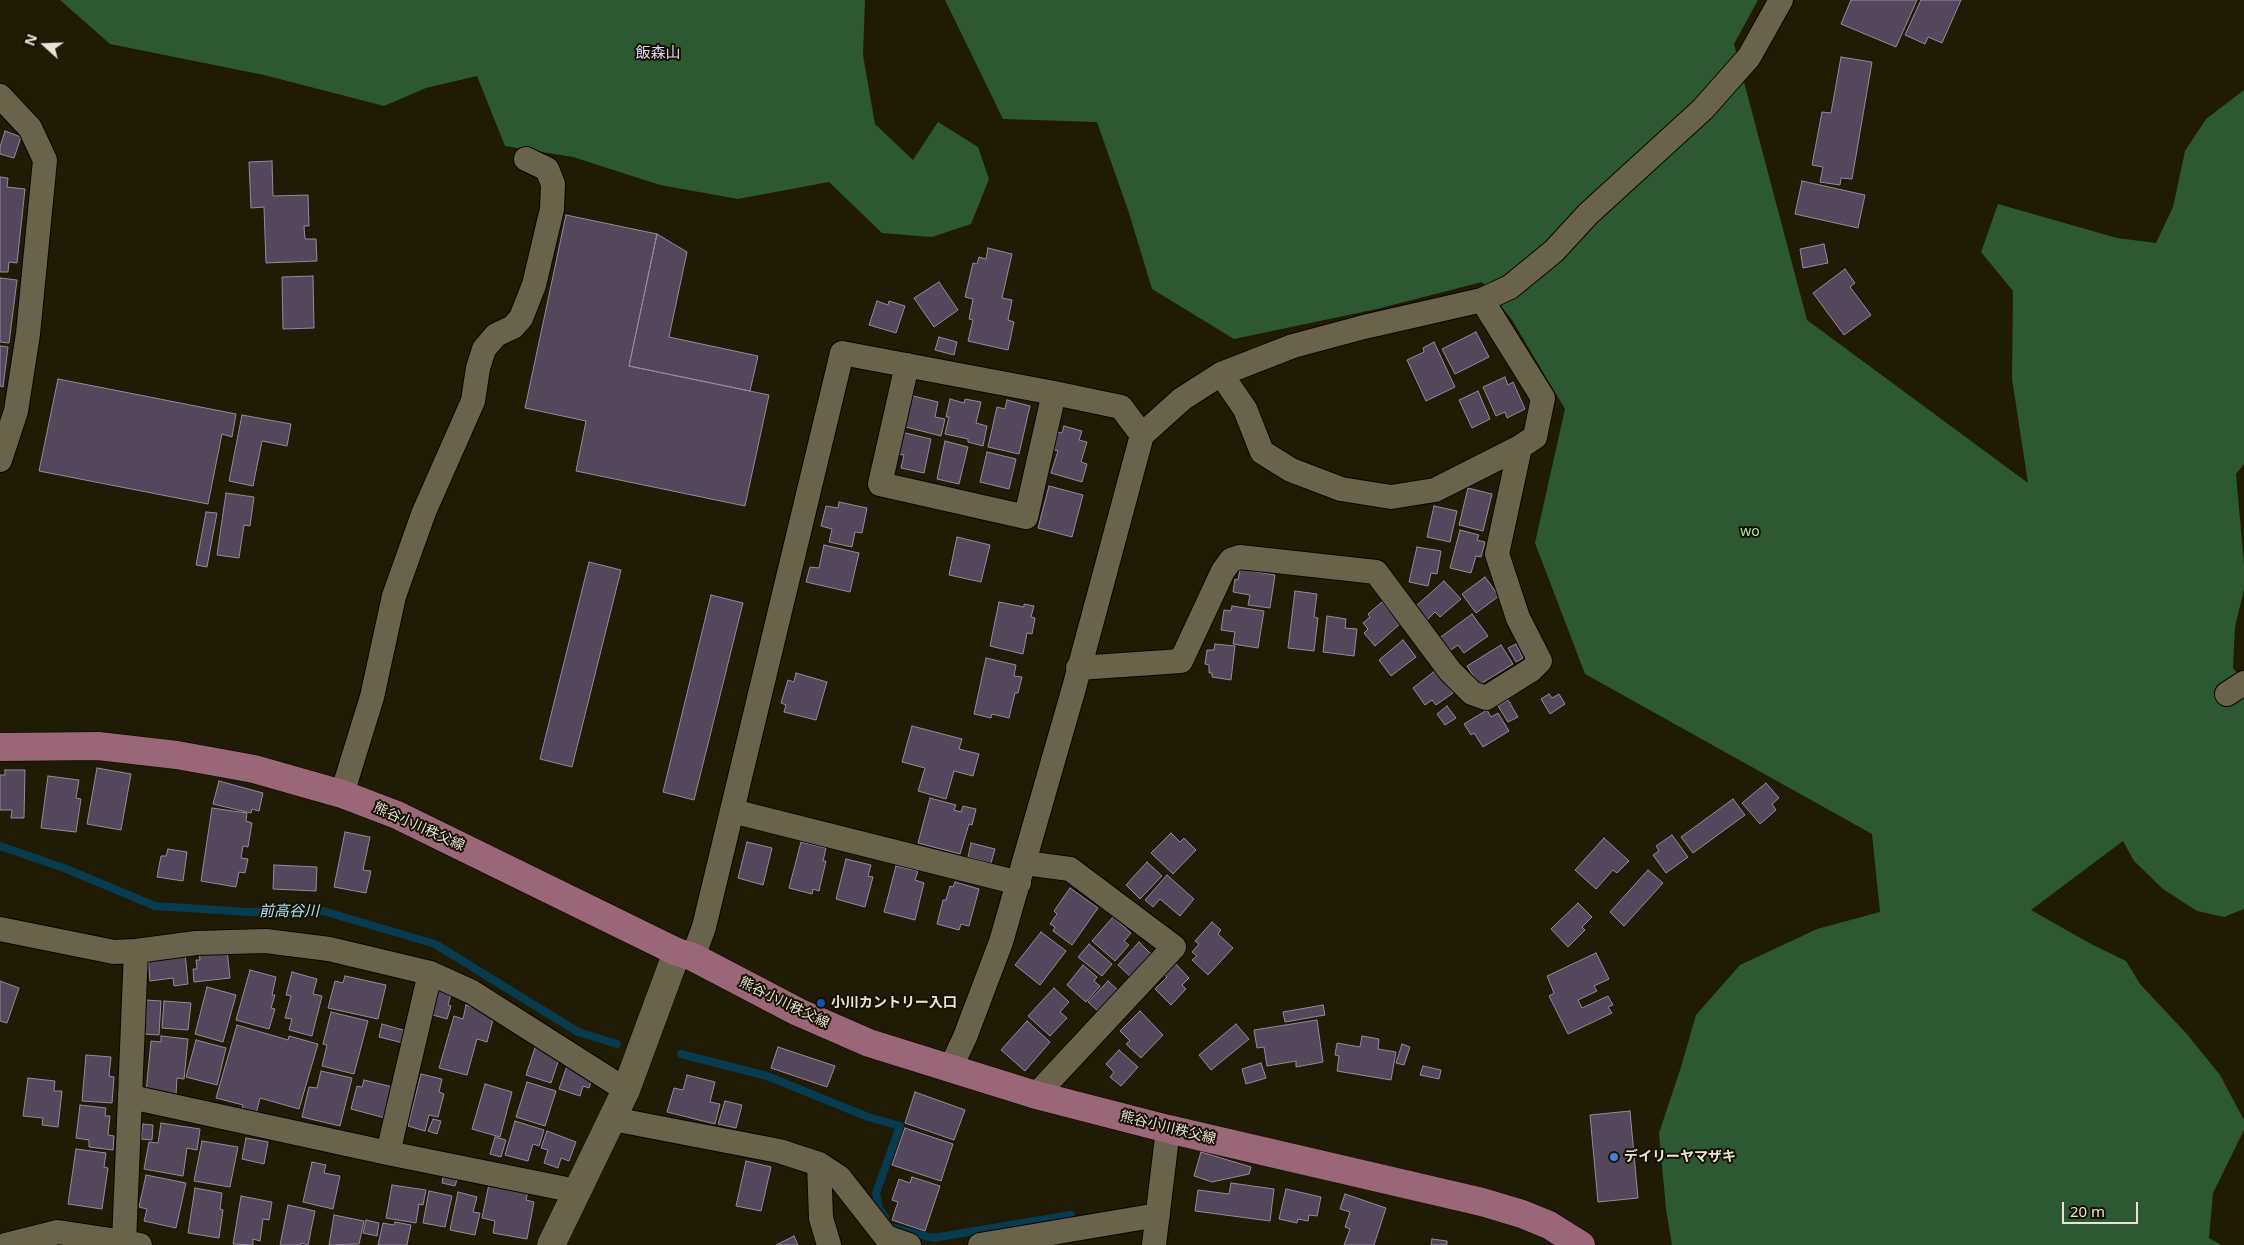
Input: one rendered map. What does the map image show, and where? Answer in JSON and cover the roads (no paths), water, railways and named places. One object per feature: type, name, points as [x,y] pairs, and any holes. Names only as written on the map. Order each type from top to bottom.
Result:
[{"type":"main road","name":"熊谷小川秩父線","points":[[0,747],[98,746],[177,755],[254,769],[342,794],[398,815],[798,1012],[851,1035],[950,1069],[1036,1095],[1168,1129],[1482,1202],[1522,1214],[1549,1225],[1581,1245]]},
{"type":"street","points":[[950,1069],[965,1037],[1002,942],[1142,435],[1182,399],[1221,374],[1294,346],[1364,327],[1482,300],[1510,287],[1554,251],[1588,214],[1704,109],[1749,57],[1781,0]]},
{"type":"street","points":[[0,96],[30,128],[45,160],[28,334],[16,411],[0,460]]},
{"type":"street","points":[[342,794],[372,697],[394,596],[424,512],[473,401],[478,368],[484,349],[496,335],[513,327],[521,318],[534,285],[552,209],[553,184],[547,169],[526,159]]},
{"type":"street","points":[[1221,374],[1245,409],[1262,452],[1291,470],[1342,489],[1391,497],[1435,490],[1520,447],[1535,437],[1543,398],[1482,300]]},
{"type":"street","points":[[551,1245],[613,1119],[685,955],[704,927],[842,353],[1121,407],[1142,435]]},
{"type":"street","points":[[907,365],[880,484],[1026,517],[1054,393]]},
{"type":"street","points":[[1078,668],[1181,661],[1223,570],[1231,560],[1240,557],[1376,572],[1450,671],[1472,694],[1486,698],[1531,670],[1540,661],[1518,618],[1497,554],[1520,447]]},
{"type":"street","points":[[732,811],[1022,873],[1070,870],[1174,947],[1036,1095]]},
{"type":"street","points":[[0,929],[114,952],[196,943],[266,941],[329,949],[430,973],[472,992],[626,1090]]},
{"type":"street","points":[[6,1245],[58,1232],[132,1244],[131,1097],[136,951]]},
{"type":"street","points":[[388,1153],[430,973]]},
{"type":"street","points":[[131,1097],[388,1153],[576,1191]]},
{"type":"street","points":[[613,1119],[779,1151],[819,1164],[839,1177],[886,1237],[909,1245]]},
{"type":"street","points":[[1154,1245],[1168,1129]]},
{"type":"street","points":[[819,1164],[821,1218],[829,1245]]},
{"type":"street","points":[[980,1245],[1158,1215]]},
{"type":"waterway","name":"前高谷川","points":[[0,846],[64,868],[155,906],[248,912],[323,911],[435,944],[578,1032],[617,1044]]},
{"type":"waterway","points":[[681,1054],[767,1076],[868,1117],[900,1126],[876,1193],[879,1209],[885,1217]]},
{"type":"waterway","points":[[894,1228],[933,1238],[1071,1215]]},
{"type":"place","name":"小川カントリー入口","points":[[821,1003]]},
{"type":"place","name":"デイリーヤマザキ","points":[[1614,1157]]},
{"type":"district","name":"飯森山","points":[[658,54]]},
{"type":"park label","name":"wo","points":[[1750,532]]}]
